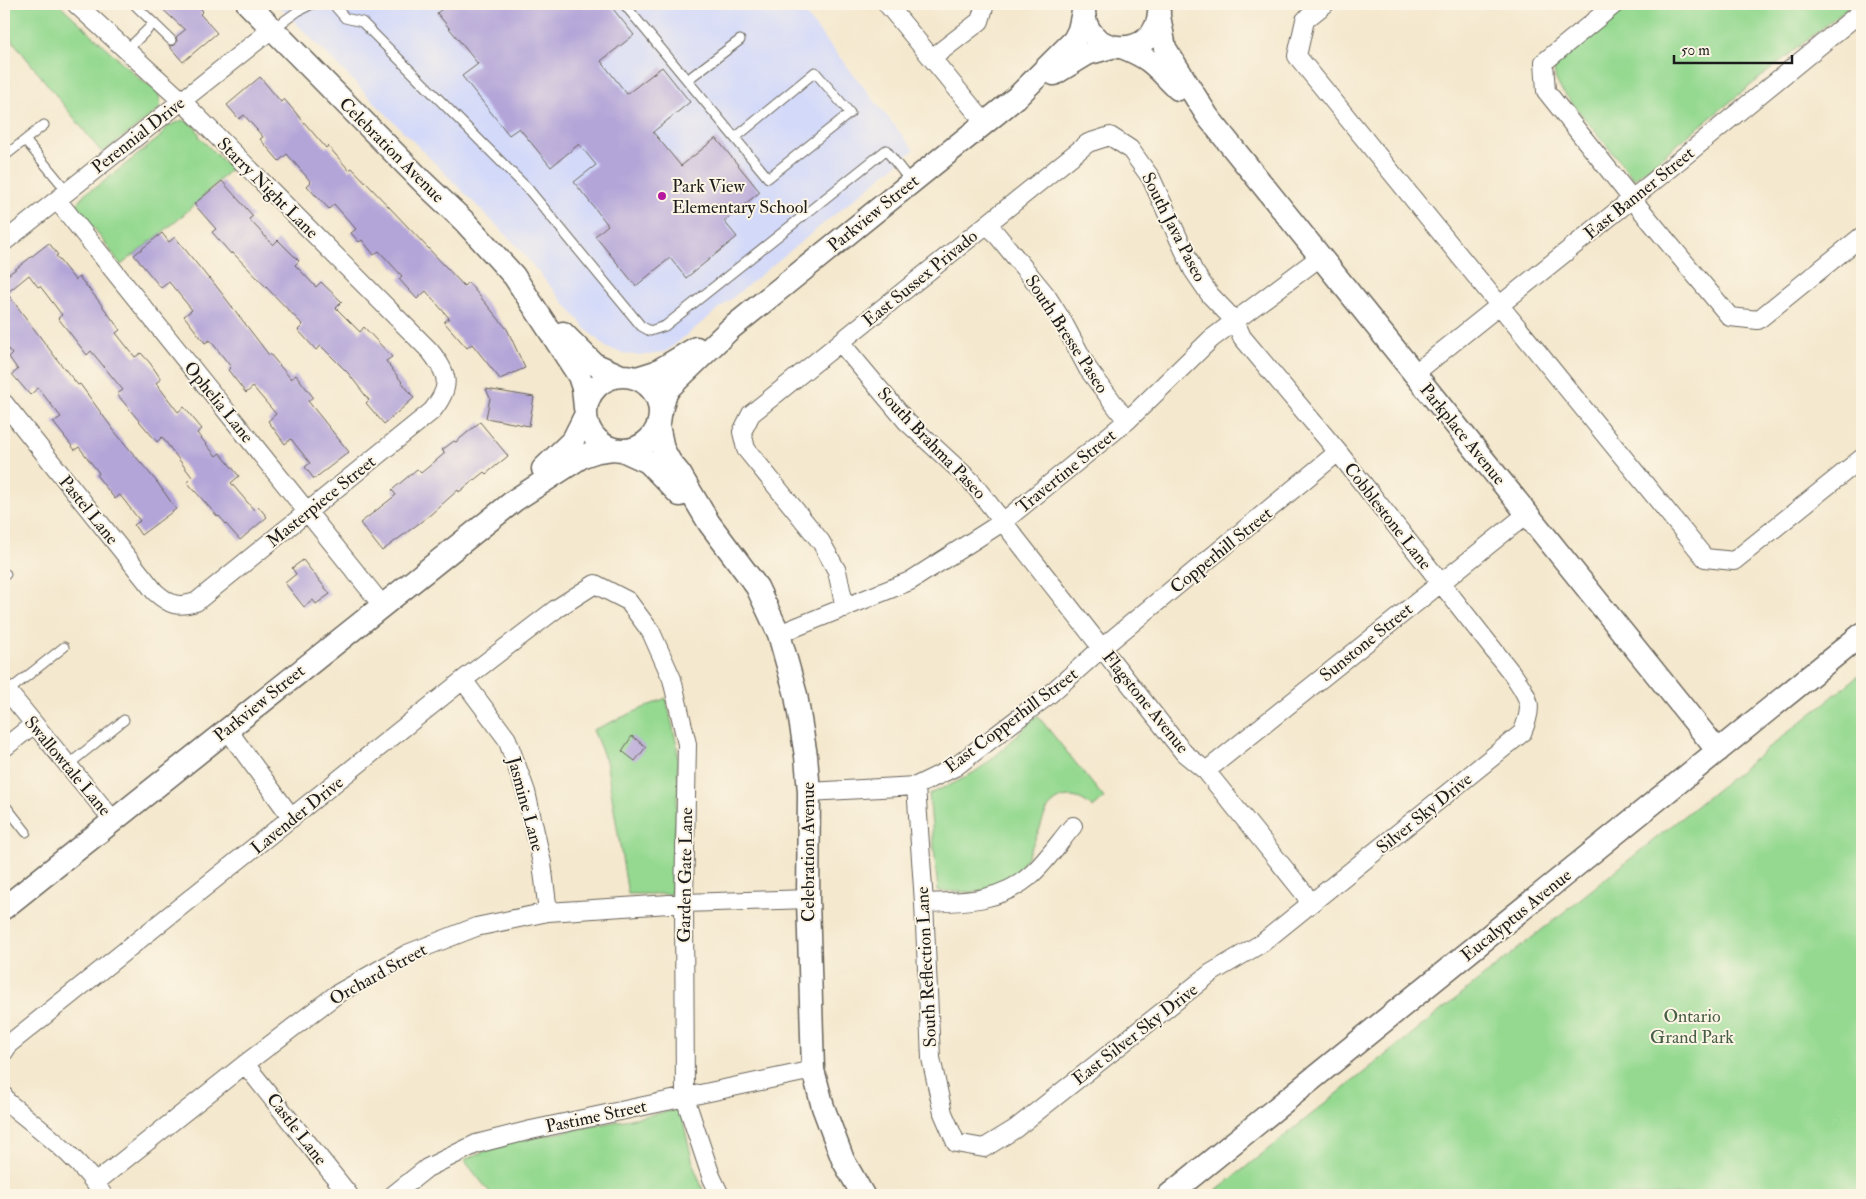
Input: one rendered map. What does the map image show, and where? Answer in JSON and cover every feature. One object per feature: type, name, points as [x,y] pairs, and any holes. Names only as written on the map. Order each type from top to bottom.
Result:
[{"type":"street","name":"Starry Night Lane","points":[[76,4],[182,101],[430,352],[442,367],[446,383]]},
{"type":"street","name":"Celebration Avenue","points":[[248,4],[423,182],[465,222],[514,276],[579,376],[583,388],[585,412]]},
{"type":"street","points":[[887,4],[985,123]]},
{"type":"street","points":[[932,58],[980,21],[986,4]]},
{"type":"street","points":[[1325,4],[1304,20],[1297,56],[1705,558],[1734,561],[1862,458]]},
{"type":"street","points":[[1615,4],[1544,62],[1546,91],[1730,317],[1758,320],[1862,236]]},
{"type":"street","points":[[1017,97],[1074,40],[1079,30],[1084,8]]},
{"type":"street","name":"Parkplace Avenue","points":[[1084,8],[1086,24],[1092,34],[1101,42],[1142,55],[1208,117]]},
{"type":"street","points":[[1017,97],[1087,54],[1134,46],[1143,42],[1156,26],[1160,8]]},
{"type":"street","name":"Parkplace Avenue","points":[[1160,8],[1165,48],[1208,117],[1718,751]]},
{"type":"street","name":"East Banner Street","points":[[1414,374],[1862,11]]},
{"type":"street","name":"Perennial Drive","points":[[4,242],[272,29]]},
{"type":"street","name":"Parkview Street","points":[[659,420],[665,395],[670,387],[730,329],[1017,97]]},
{"type":"street","name":"East Sussex Privado","points":[[845,608],[836,571],[821,542],[746,449],[742,432],[751,414],[1088,143],[1110,136]]},
{"type":"street","name":"South Java Paseo","points":[[1110,136],[1130,149],[1152,178],[1193,270],[1210,295],[1235,321]]},
{"type":"street","name":"Ophelia Lane","points":[[62,195],[307,512],[382,605]]},
{"type":"street","name":"South Bresse Paseo","points":[[988,224],[1046,294],[1088,369],[1127,421]]},
{"type":"street","name":"Travertine Street","points":[[779,634],[910,581],[1004,521],[1127,421],[1211,339],[1320,257]]},
{"type":"street","name":"Celebration Avenue","points":[[531,300],[594,364],[628,377]]},
{"type":"street","name":"Cobblestone Lane","points":[[1235,321],[1242,337],[1338,452],[1514,676],[1527,696],[1530,716]]},
{"type":"street","name":"Parkview Street","points":[[628,377],[663,368],[730,329]]},
{"type":"street","name":"South Brahma Paseo","points":[[840,342],[907,422],[972,481],[1004,521]]},
{"type":"street","points":[[628,377],[646,382],[657,397],[659,420],[653,435],[644,443],[634,449],[618,450],[603,445],[594,437],[588,427],[585,412],[588,398],[600,382],[628,377]]},
{"type":"street","name":"Masterpiece Street","points":[[182,607],[196,602],[432,411],[443,398],[446,383]]},
{"type":"street","name":"Pastel Lane","points":[[4,403],[155,592],[167,602],[182,607]]},
{"type":"street","name":"Parkview Street","points":[[515,500],[549,462],[568,446],[579,430],[585,412]]},
{"type":"street","name":"Celebration Avenue","points":[[659,420],[663,449],[709,523],[757,587],[779,634],[796,695],[806,756],[809,792],[808,899],[813,1070],[823,1107],[843,1160],[863,1195]]},
{"type":"street","name":"Celebration Avenue","points":[[618,450],[648,462],[709,523]]},
{"type":"street","name":"Parkview Street","points":[[4,908],[515,500],[583,456],[618,450]]},
{"type":"street","name":"Copperhill Street","points":[[1103,648],[1338,452]]},
{"type":"street","name":"Sunstone Street","points":[[1206,771],[1527,514]]},
{"type":"street","name":"Flagstone Avenue","points":[[1004,521],[1184,753],[1206,771],[1304,893],[1310,904]]},
{"type":"street","name":"Lavender Drive","points":[[4,1052],[8,1044],[463,680],[556,609],[595,584]]},
{"type":"street","name":"Garden Gate Lane","points":[[595,584],[628,602],[651,632],[672,679],[687,744],[684,903],[685,1098],[711,1176],[720,1195]]},
{"type":"street","name":"Eucalyptus Avenue","points":[[1169,1195],[1862,634]]},
{"type":"street","name":"East Copperhill Street","points":[[916,786],[955,767],[1050,694],[1103,648]]},
{"type":"street","name":"Jasmine Lane","points":[[463,680],[507,739],[526,792],[542,863],[548,912]]},
{"type":"street","name":"Swallowtale Lane","points":[[6,690],[113,820]]},
{"type":"street","name":"Silver Sky Drive","points":[[1310,904],[1522,734],[1530,716]]},
{"type":"street","points":[[4,748],[34,724]]},
{"type":"street","points":[[227,729],[292,818]]},
{"type":"street","points":[[809,792],[916,786]]},
{"type":"street","name":"South Reflection Lane","points":[[916,786],[924,903],[931,1058],[943,1113],[956,1143]]},
{"type":"street","points":[[924,903],[968,902],[1005,892],[1032,874],[1073,826]]},
{"type":"street","name":"Orchard Street","points":[[99,1189],[245,1064],[337,994],[407,954],[476,927],[548,912],[684,903],[808,899]]},
{"type":"street","name":"East Silver Sky Drive","points":[[956,1143],[984,1148],[1015,1129],[1211,974],[1262,943],[1310,904]]},
{"type":"street","name":"Castle Lane","points":[[245,1064],[349,1195]]},
{"type":"street","name":"Pastime Street","points":[[393,1195],[427,1168],[476,1144],[530,1130],[813,1070]]},
{"type":"street","points":[[4,1096],[6,1101],[53,1140],[99,1189]]},
{"type":"lane","points":[[272,29],[312,4]]},
{"type":"lane","points":[[333,4],[345,18],[362,22],[529,190],[641,326],[650,331],[665,326],[886,150],[912,182]]},
{"type":"lane","points":[[624,4],[768,178],[850,113],[815,72],[735,138]]},
{"type":"lane","points":[[134,5],[171,40]]},
{"type":"lane","points":[[127,50],[154,23]]},
{"type":"lane","points":[[687,80],[740,40]]},
{"type":"lane","points":[[6,155],[44,125]]},
{"type":"lane","points":[[25,140],[62,195]]},
{"type":"lane","points":[[6,690],[64,647]]},
{"type":"lane","points":[[68,765],[124,720]]},
{"type":"lane","points":[[4,804],[26,832]]},
{"type":"shaded area","name":"Park View Elementary School","points":[[277,4],[797,4],[914,150],[667,351],[650,355],[630,355],[607,348],[586,329],[514,243]]},
{"type":"green space","points":[[4,4],[59,4],[142,81],[157,92],[160,99],[160,109],[102,153],[4,30]]},
{"type":"green space","points":[[1628,4],[1852,4],[1634,179],[1560,88],[1554,71],[1562,56]]},
{"type":"green space","points":[[183,120],[194,127],[200,138],[231,169],[179,219],[121,265],[94,228],[77,214],[76,206],[85,193],[98,186],[159,138],[168,126]]},
{"type":"green space","name":"Ontario Grand Park","points":[[1862,673],[1862,1195],[1211,1195]]},
{"type":"green space","points":[[666,698],[677,745],[678,785],[671,894],[628,894],[606,761],[593,730]]},
{"type":"green space","points":[[1037,715],[1104,798],[1093,808],[1082,800],[1070,797],[1058,800],[1052,804],[1046,812],[1033,845],[1023,863],[1011,878],[1003,884],[981,891],[938,891],[929,794],[960,780],[985,765]]},
{"type":"green space","points":[[680,1109],[694,1167],[705,1195],[492,1195],[464,1160],[502,1144]]},
{"type":"building","points":[[157,4],[196,4],[203,11],[200,14],[217,33],[183,62],[169,46],[175,45],[176,37],[185,30]]},
{"type":"building","points":[[448,4],[609,4],[634,35],[601,61],[627,94],[662,67],[690,102],[653,132],[681,166],[716,138],[760,192],[724,221],[737,237],[686,278],[670,258],[636,286],[595,236],[608,225],[574,182],[596,165],[579,144],[551,167],[519,128],[509,135],[462,76],[478,64],[437,13]]},
{"type":"building","points":[[260,77],[281,102],[284,99],[326,148],[328,146],[349,170],[352,168],[464,286],[468,282],[507,329],[525,368],[500,379],[472,344],[467,348],[444,322],[449,318],[426,291],[417,299],[399,279],[402,276],[379,251],[374,255],[362,240],[359,242],[351,233],[356,229],[334,204],[329,209],[315,195],[307,186],[311,182],[287,154],[279,161],[260,139],[263,137],[244,115],[239,119],[227,105]]},
{"type":"building","points":[[222,181],[253,216],[249,219],[273,245],[278,240],[299,261],[295,265],[316,287],[321,282],[342,302],[336,308],[360,332],[364,327],[392,357],[386,361],[414,398],[384,424],[366,403],[369,400],[348,373],[321,346],[316,350],[298,330],[303,325],[232,252],[231,254],[212,232],[216,229],[194,204]]},
{"type":"building","points":[[162,233],[169,242],[175,237],[210,278],[269,355],[291,379],[296,375],[313,397],[308,401],[349,452],[314,479],[305,467],[310,463],[291,439],[285,444],[268,421],[276,414],[253,387],[246,393],[228,370],[231,367],[210,340],[205,343],[184,316],[192,310],[169,282],[161,288],[134,255]]},
{"type":"building","points":[[49,243],[58,255],[56,256],[75,280],[79,277],[98,300],[120,330],[116,333],[135,357],[141,353],[150,363],[161,379],[156,383],[178,412],[184,407],[202,429],[197,433],[216,456],[220,453],[239,476],[231,483],[254,510],[258,506],[267,517],[240,540],[187,482],[192,477],[162,437],[157,442],[135,416],[117,394],[123,390],[91,351],[87,355],[58,318],[62,315],[29,275],[7,293],[59,362],[78,385],[80,384],[115,432],[157,482],[176,509],[141,535],[134,525],[140,521],[120,495],[115,499],[97,476],[99,473],[79,447],[75,450],[53,422],[61,417],[38,388],[30,395],[12,374],[18,370],[9,357],[12,354],[4,344],[4,278]]},
{"type":"building","points":[[486,389],[534,397],[529,426],[486,418],[490,398]]},
{"type":"building","points":[[480,422],[508,456],[486,474],[484,472],[459,492],[458,490],[430,515],[382,551],[360,523],[396,495],[392,490],[417,469],[421,473],[445,453],[442,450],[454,441],[456,442]]},
{"type":"building","points":[[303,560],[330,594],[316,604],[313,600],[304,607],[285,583],[296,574],[292,568]]},
{"type":"building","points":[[632,736],[646,747],[635,761],[622,751]]},
{"type":"place","name":"Park View Elementary School","points":[[662,196]]}]
